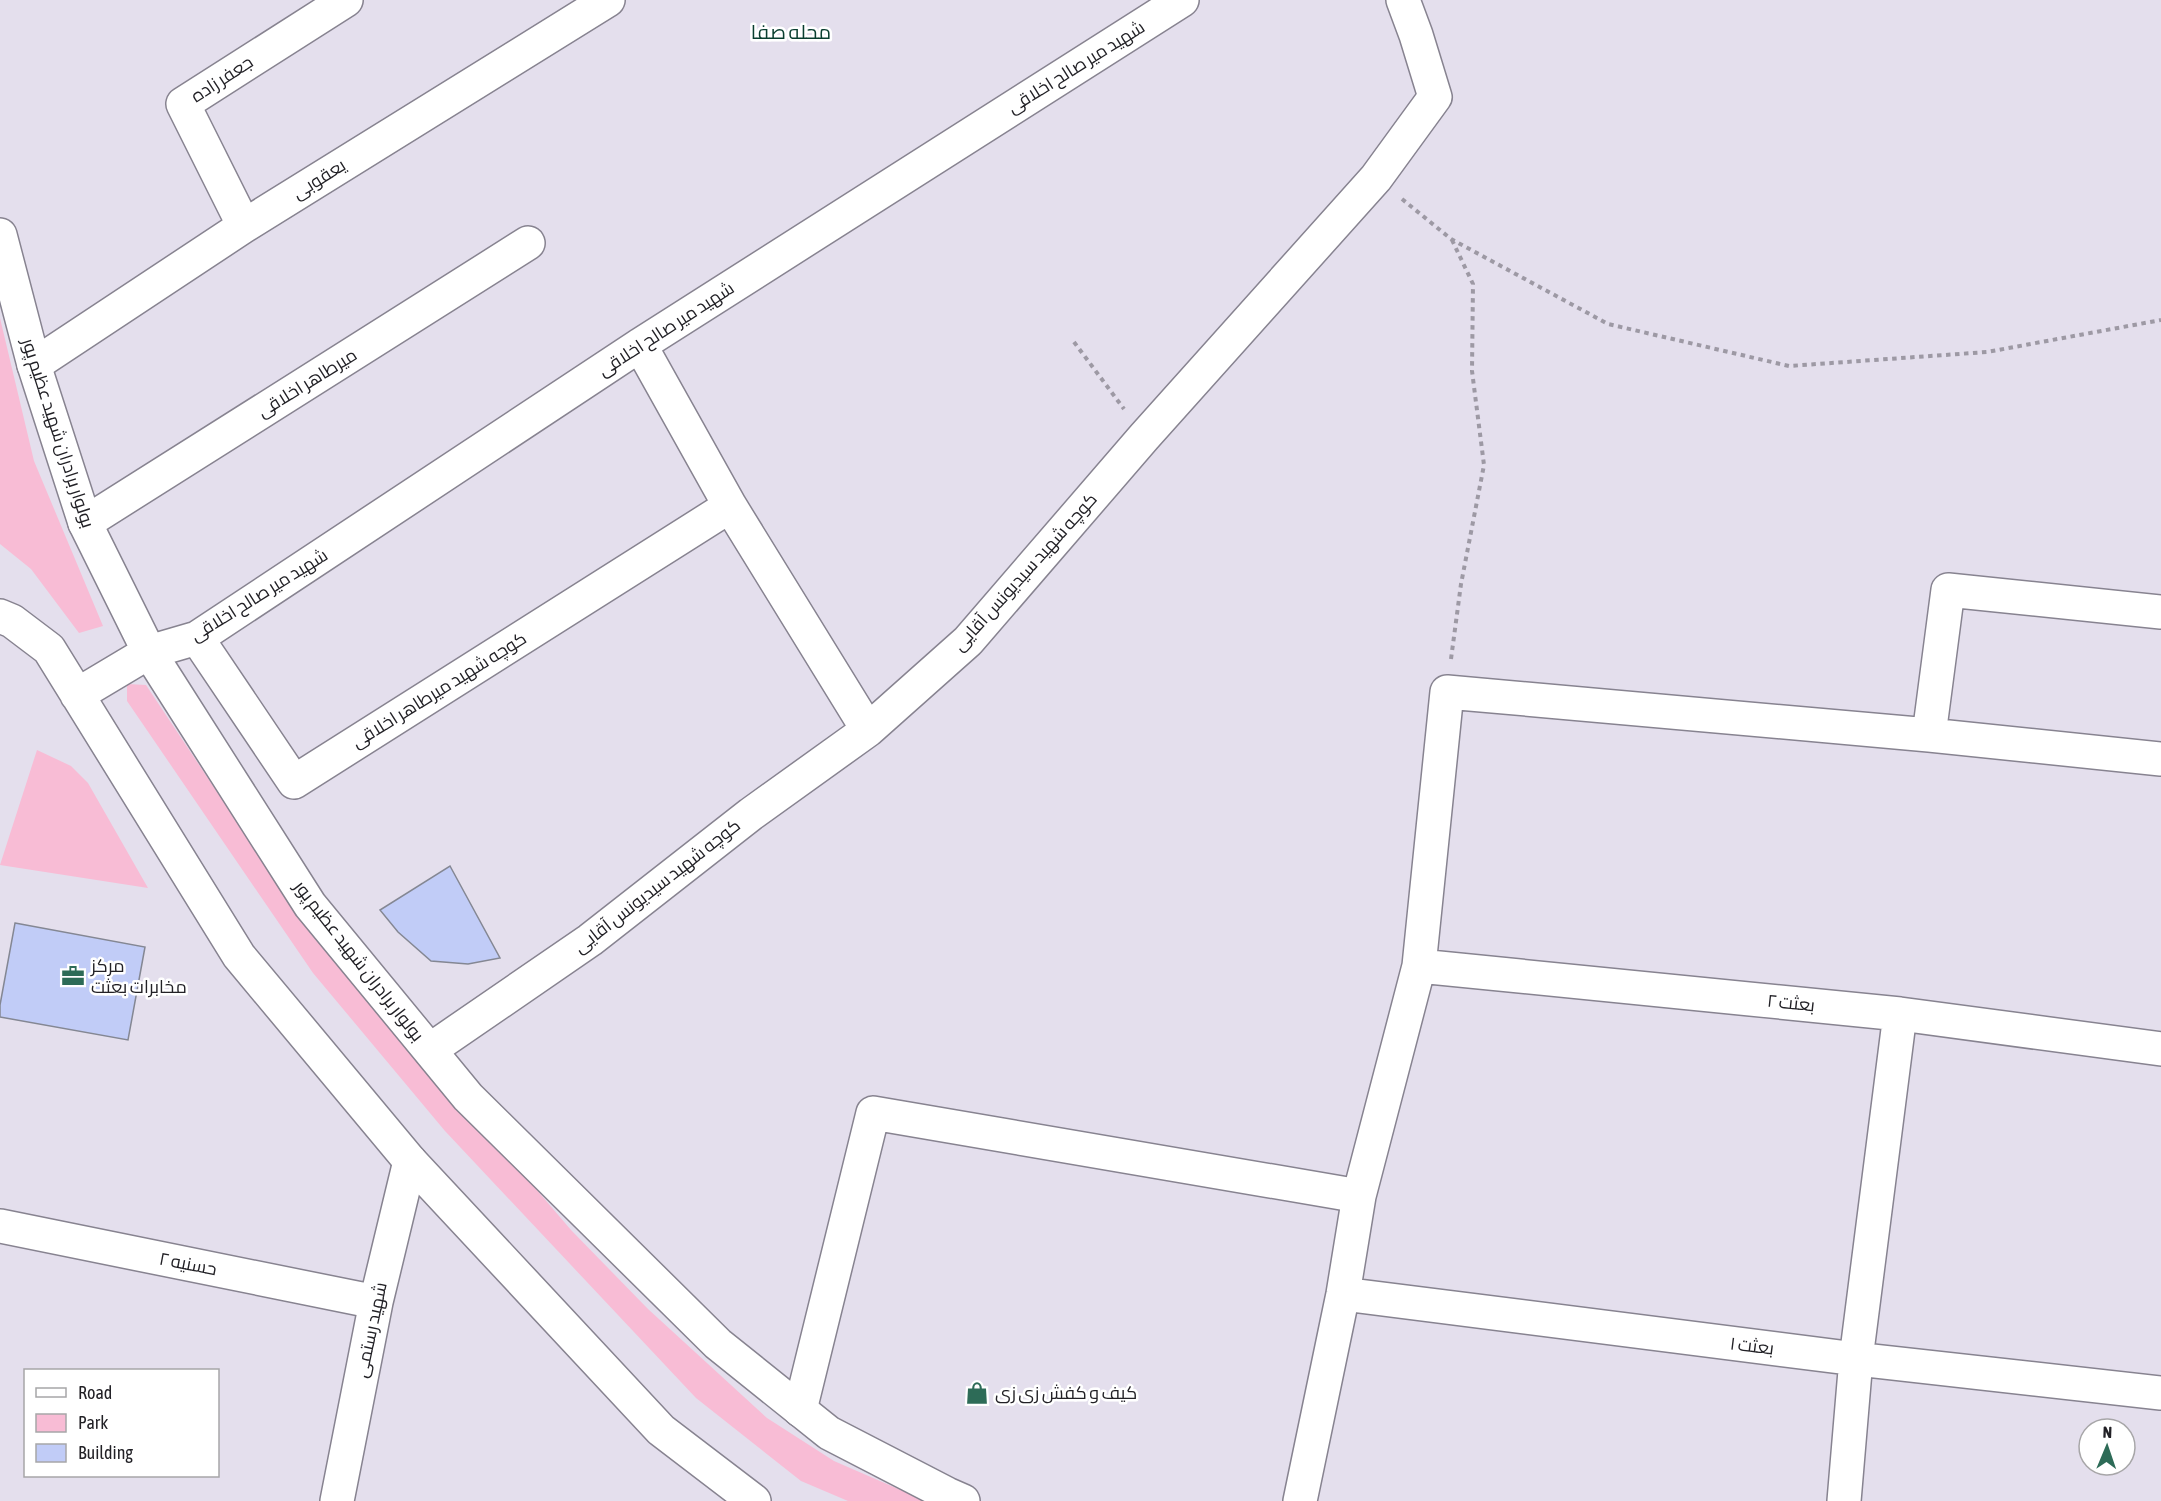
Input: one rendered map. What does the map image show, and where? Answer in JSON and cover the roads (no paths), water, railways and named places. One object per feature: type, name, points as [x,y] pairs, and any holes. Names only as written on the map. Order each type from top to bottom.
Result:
[{"type":"street","name":"جعفر زاده","points":[[244,226],[183,104],[346,0]]},
{"type":"street","name":"یعقوبی","points":[[34,365],[244,226],[608,0]]},
{"type":"street","name":"شهید میر صالح اخلاقی","points":[[77,695],[149,652],[197,638],[640,345],[1182,0]]},
{"type":"street","name":"کوچه شهید سیدیونس آقایی","points":[[430,1050],[590,940],[751,814],[868,730],[968,641],[1144,437],[1376,178],[1436,97],[1403,0]]},
{"type":"street","name":"بولوار برادران شهید عظیم‌ پور","points":[[0,235],[34,365],[86,523],[149,652],[310,905],[468,1097],[718,1344],[828,1433],[963,1501]]},
{"type":"street","name":"میرطاهر اخلاقی","points":[[86,523],[528,243]]},
{"type":"street","points":[[640,345],[730,506],[868,730]]},
{"type":"street","name":"کوچه شهید میرطاهر اخلاقی","points":[[197,638],[294,782],[730,506]]},
{"type":"street","points":[[1929,735],[1948,590],[2161,612]]},
{"type":"street","points":[[0,616],[12,621],[49,650],[239,956],[410,1161],[661,1430],[754,1501]]},
{"type":"street","points":[[1300,1501],[1343,1294],[1359,1196],[1419,966],[1447,692],[1929,735],[2161,759]]},
{"type":"street","name":"بعثت ۲","points":[[1419,966],[1900,1014],[2161,1049]]},
{"type":"street","points":[[1844,1501],[1856,1359],[1900,1014]]},
{"type":"street","points":[[800,1410],[873,1113],[1359,1196]]},
{"type":"street","name":"شهید رستمی","points":[[338,1501],[376,1302],[410,1161]]},
{"type":"street","name":"حسنیه ۲","points":[[0,1226],[376,1302]]},
{"type":"street","name":"بعثت ۱","points":[[1343,1294],[1856,1359],[2161,1393]]},
{"type":"place","name":"مرکز مخابرات بعثت","points":[[73,976]]},
{"type":"place","name":"کیف و کفش زی زی","points":[[977,1393]]},
{"type":"district","name":"محله صفا","points":[[791,32]]}]
